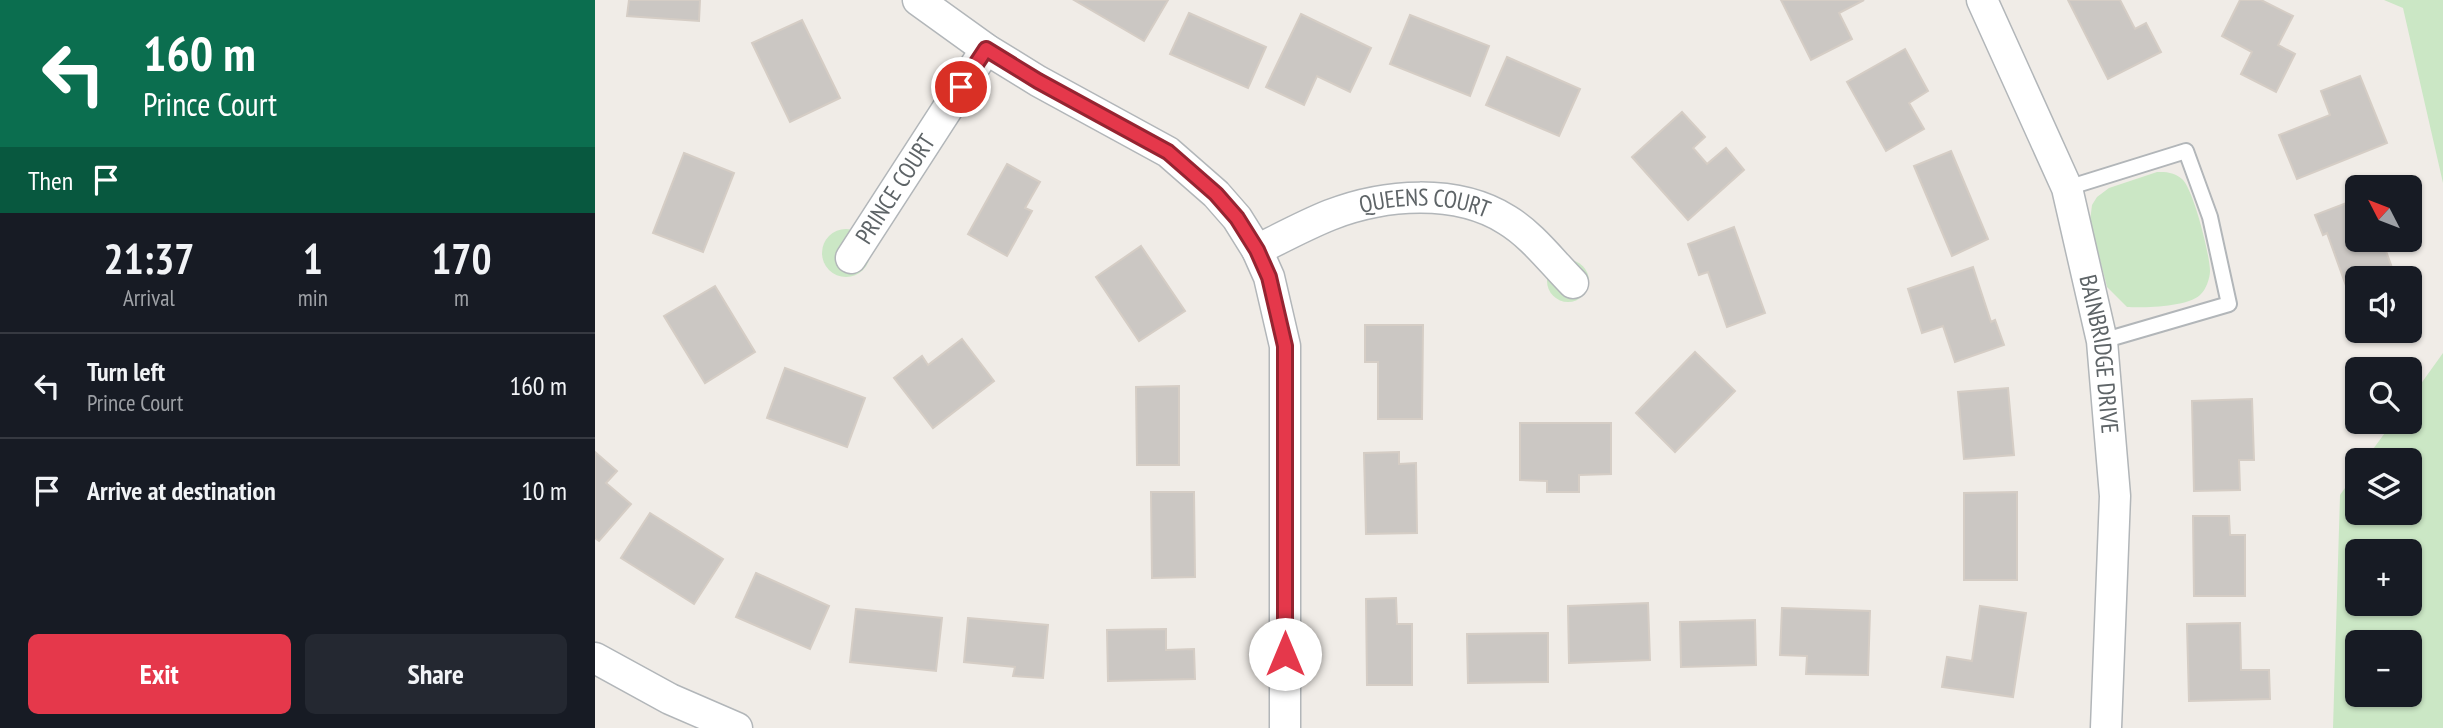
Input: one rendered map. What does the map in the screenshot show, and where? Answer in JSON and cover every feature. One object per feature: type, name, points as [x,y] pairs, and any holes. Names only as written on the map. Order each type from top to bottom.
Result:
[{"type":"street","points":[[918,0],[986,49],[1038,81],[1168,152],[1216,194],[1237,218],[1257,250],[1269,277],[1285,346],[1285,728]]},
{"type":"street","name":"BAINBRIDGE DRIVE","points":[[1982,0],[2067,188],[2102,341],[2115,496],[2106,728]]},
{"type":"street","name":"PRINCE COURT","points":[[851,258],[986,49]]},
{"type":"street","name":"QUEENS COURT","points":[[1257,250],[1330,215],[1349,209],[1392,200],[1429,197],[1483,208],[1508,220],[1573,283]]},
{"type":"street","points":[[595,658],[670,699],[737,728]]},
{"type":"lane","points":[[2067,188],[2186,151],[2210,217],[2229,304],[2102,341]]},
{"type":"green space","points":[[2384,0],[2443,0],[2443,183],[2403,8]]},
{"type":"green space","points":[[2157,172],[2167,172],[2182,179],[2191,195],[2204,237],[2209,277],[2202,293],[2186,302],[2154,307],[2127,307],[2107,287],[2090,221],[2092,205],[2097,197],[2109,188]]},
{"type":"green space","points":[[846,229],[863,236],[870,253],[863,270],[846,277],[829,270],[822,253],[829,236]]},
{"type":"green space","points":[[1568,260],[1583,266],[1589,281],[1583,296],[1568,302],[1553,296],[1547,281],[1553,266]]},
{"type":"green space","points":[[2443,353],[2443,728],[2333,728],[2340,495],[2345,488],[2345,525],[2422,525],[2422,448],[2374,448],[2384,434],[2422,434],[2422,382]]},
{"type":"building","points":[[629,0],[700,0],[699,21],[627,16]]},
{"type":"building","points":[[1074,0],[1168,0],[1144,41]]},
{"type":"building","points":[[1781,0],[1864,0],[1839,13],[1852,39],[1811,60]]},
{"type":"building","points":[[2068,0],[2120,0],[2135,29],[2146,23],[2161,52],[2108,79]]},
{"type":"building","points":[[2240,0],[2261,0],[2293,16],[2278,45],[2295,54],[2276,92],[2241,74],[2252,52],[2222,36]]},
{"type":"building","points":[[1189,13],[1266,47],[1248,88],[1170,54]]},
{"type":"building","points":[[1301,14],[1371,48],[1350,92],[1317,76],[1304,105],[1266,87]]},
{"type":"building","points":[[1410,15],[1489,46],[1470,96],[1390,64]]},
{"type":"building","points":[[802,20],[840,98],[790,122],[752,43]]},
{"type":"building","points":[[1905,49],[1928,91],[1909,103],[1924,129],[1886,151],[1847,82]]},
{"type":"building","points":[[1507,57],[1580,89],[1559,136],[1486,105]]},
{"type":"building","points":[[2360,76],[2387,143],[2297,179],[2279,135],[2330,115],[2321,91]]},
{"type":"building","points":[[1682,112],[1705,137],[1693,148],[1707,164],[1726,148],[1744,170],[1688,220],[1632,157]]},
{"type":"building","points":[[1951,151],[1988,239],[1952,256],[1914,166]]},
{"type":"building","points":[[684,153],[734,173],[703,252],[653,233]]},
{"type":"building","points":[[1007,164],[1040,182],[1025,208],[1032,211],[1007,256],[968,234]]},
{"type":"building","points":[[2345,204],[2345,252],[2386,252],[2391,266],[2345,266],[2345,283],[2327,233],[2323,235],[2315,215]]},
{"type":"building","points":[[1734,227],[1765,313],[1727,327],[1708,272],[1699,275],[1688,244]]},
{"type":"building","points":[[1141,246],[1185,311],[1139,341],[1096,277]]},
{"type":"building","points":[[1973,267],[1991,322],[1995,320],[2004,345],[1955,362],[1943,326],[1922,333],[1908,289]]},
{"type":"building","points":[[715,286],[755,352],[705,383],[664,316]]},
{"type":"building","points":[[1365,325],[1423,325],[1422,419],[1378,419],[1378,362],[1365,362]]},
{"type":"building","points":[[962,339],[994,381],[933,428],[894,378],[922,356],[928,365]]},
{"type":"building","points":[[1695,352],[1735,391],[1675,452],[1636,413]]},
{"type":"building","points":[[785,368],[865,398],[847,447],[767,418]]},
{"type":"building","points":[[1179,386],[1179,465],[1137,465],[1136,387]]},
{"type":"building","points":[[2008,388],[2014,455],[1964,459],[1958,392]]},
{"type":"building","points":[[2252,399],[2254,460],[2239,460],[2240,490],[2194,491],[2192,401]]},
{"type":"building","points":[[1520,423],[1611,423],[1611,474],[1579,475],[1579,492],[1547,492],[1547,481],[1520,480]]},
{"type":"building","points":[[595,452],[617,471],[606,483],[631,504],[599,541],[595,538]]},
{"type":"building","points":[[1399,452],[1399,464],[1416,463],[1417,533],[1366,534],[1364,453]]},
{"type":"building","points":[[1151,492],[1194,492],[1195,577],[1152,578]]},
{"type":"building","points":[[2017,492],[2017,580],[1964,580],[1964,493]]},
{"type":"building","points":[[650,513],[723,559],[694,604],[621,558]]},
{"type":"building","points":[[2193,516],[2229,516],[2230,535],[2245,535],[2245,596],[2194,596]]},
{"type":"building","points":[[756,573],[829,606],[810,649],[736,617]]},
{"type":"building","points":[[1396,598],[1397,624],[1412,624],[1412,685],[1367,685],[1366,599]]},
{"type":"building","points":[[1648,603],[1650,660],[1569,663],[1568,606]]},
{"type":"building","points":[[1980,606],[2026,613],[2013,697],[1942,687],[1947,657],[1972,661]]},
{"type":"building","points":[[1782,608],[1870,611],[1868,675],[1806,674],[1807,656],[1780,655]]},
{"type":"building","points":[[856,609],[942,618],[936,671],[850,662]]},
{"type":"building","points":[[968,618],[1048,625],[1043,678],[1013,676],[1015,667],[964,662]]},
{"type":"building","points":[[1755,620],[1756,665],[1681,667],[1680,622]]},
{"type":"building","points":[[2240,623],[2241,670],[2269,670],[2270,699],[2189,701],[2187,624]]},
{"type":"building","points":[[1166,629],[1166,650],[1194,649],[1195,679],[1108,681],[1107,630]]},
{"type":"building","points":[[1548,633],[1548,682],[1468,683],[1467,634]]},
{"type":"route","points":[[961,87],[986,49],[1038,81],[1168,152],[1216,194],[1237,218],[1257,250],[1269,277],[1285,346],[1285,654]]}]
